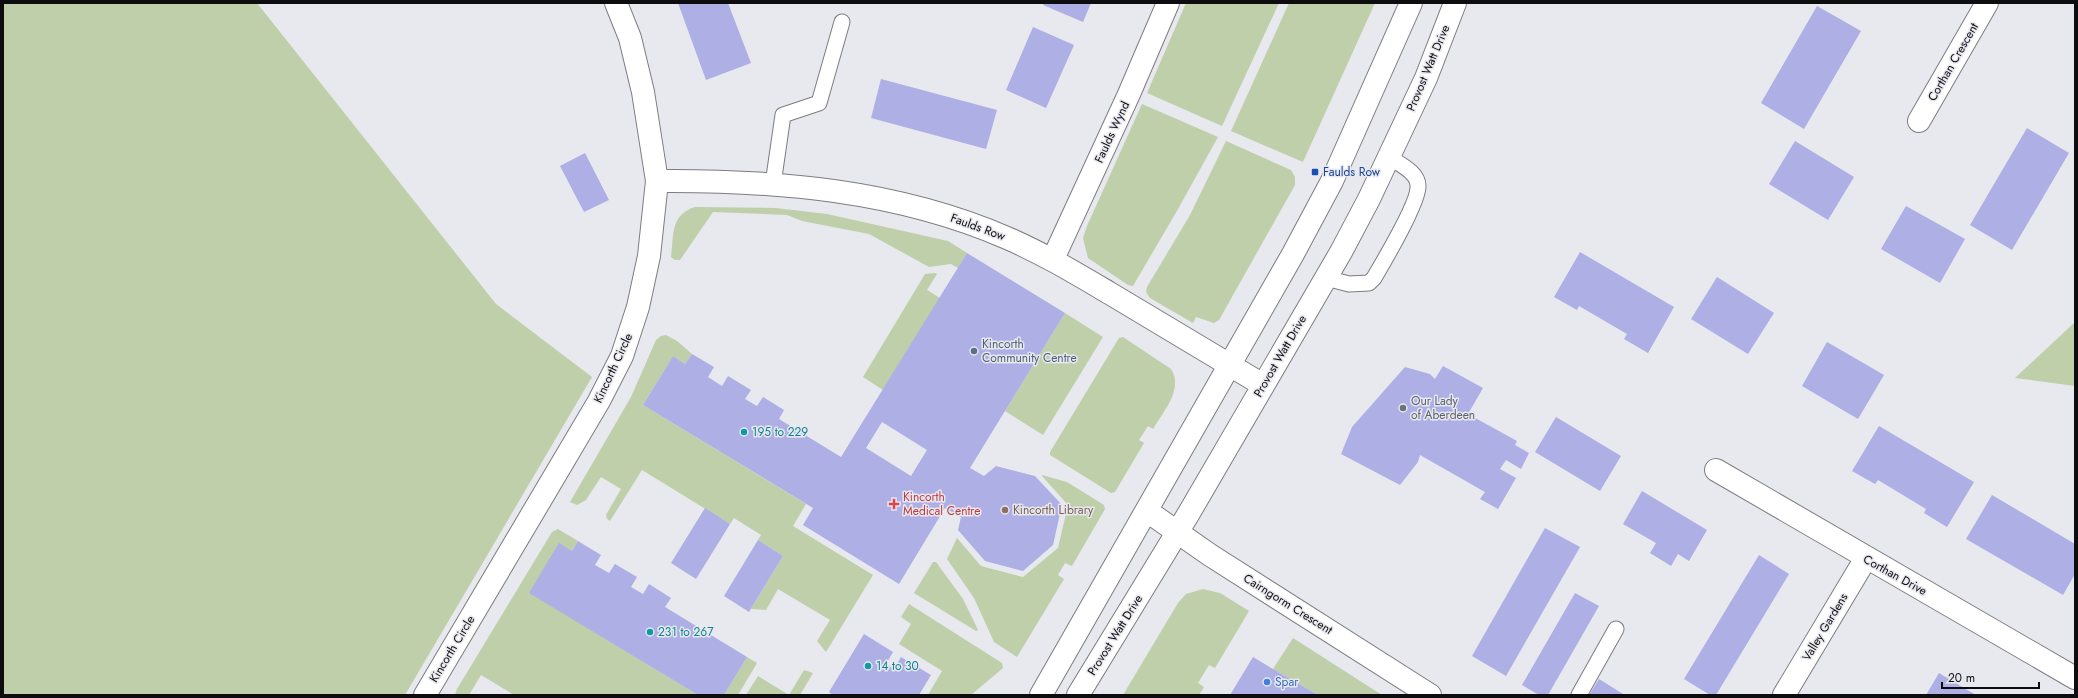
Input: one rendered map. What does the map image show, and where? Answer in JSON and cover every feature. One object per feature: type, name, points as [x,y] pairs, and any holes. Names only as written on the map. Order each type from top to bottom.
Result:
[{"type":"street","name":"Kincorth Circle","points":[[425,695],[599,401],[622,356],[633,325],[644,281],[653,230],[657,181],[643,92],[630,38],[616,3]]},
{"type":"street","name":"Faulds Wynd","points":[[1053,259],[1129,94],[1168,3]]},
{"type":"street","points":[[1041,695],[1230,366],[1332,181],[1411,3]]},
{"type":"street","name":"Provost Watt Drive","points":[[1078,695],[1177,533],[1326,278],[1369,199],[1389,157],[1426,78],[1455,3]]},
{"type":"street","name":"Corthan Crescent","points":[[1919,121],[1987,3]]},
{"type":"street","name":"Faulds Row","points":[[657,181],[708,180],[810,187],[862,195],[912,206],[960,220],[993,232],[1053,259],[1263,385]]},
{"type":"street","name":"Corthan Drive","points":[[1716,470],[2075,678]]},
{"type":"street","name":"Cairngorm Crescent","points":[[1147,512],[1177,533],[1430,695]]},
{"type":"street","name":"Valley Gardens","points":[[1784,695],[1866,558]]},
{"type":"lane","points":[[773,184],[783,115],[819,103],[842,22]]},
{"type":"lane","points":[[1326,278],[1350,284],[1369,283],[1374,278],[1414,202],[1418,186],[1412,173],[1389,157]]},
{"type":"lane","points":[[1578,695],[1616,629]]},
{"type":"green space","points":[[3,3],[257,3],[496,304],[592,377],[405,695],[3,695]]},
{"type":"green space","points":[[1186,3],[1279,3],[1222,126],[1147,93]]},
{"type":"green space","points":[[1289,3],[1375,3],[1303,162],[1231,131]]},
{"type":"green space","points":[[1142,104],[1218,137],[1133,286],[1128,285],[1088,258],[1083,238]]},
{"type":"green space","points":[[1226,141],[1291,170],[1295,177],[1295,185],[1219,320],[1214,323],[1196,317],[1193,323],[1150,298],[1146,292],[1147,287],[1190,215]]},
{"type":"green space","points":[[695,207],[776,208],[827,214],[948,241],[967,253],[958,268],[951,264],[929,267],[869,234],[802,221],[787,215],[713,212],[680,260],[675,260],[671,257],[673,234],[677,221],[681,215]]},
{"type":"green space","points":[[925,274],[937,274],[927,290],[940,298],[883,390],[863,377]]},
{"type":"green space","points":[[1065,313],[1103,337],[1043,435],[1005,411]]},
{"type":"green space","points":[[2075,322],[2075,386],[2015,378]]},
{"type":"green space","points":[[666,335],[677,341],[692,354],[685,364],[673,356],[643,405],[806,504],[793,526],[873,575],[826,652],[817,641],[830,620],[778,589],[766,610],[751,609],[783,556],[758,540],[761,535],[734,518],[730,524],[642,470],[610,521],[607,519],[606,515],[621,489],[601,477],[586,500],[577,505],[570,502],[631,397],[656,340],[661,336]]},
{"type":"green space","points":[[1123,337],[1171,369],[1175,384],[1174,392],[1167,408],[1153,429],[1148,426],[1139,440],[1144,443],[1115,492],[1111,493],[1050,455],[1050,452],[1119,338]]},
{"type":"green space","points":[[1042,475],[1067,482],[1104,505],[1105,509],[1072,566],[1065,563],[1058,575],[1064,579],[1017,657],[994,642],[974,598],[947,559],[957,538],[981,566],[1023,577],[1058,548],[1068,505]]},
{"type":"green space","points":[[558,529],[578,541],[572,551],[530,593],[698,695],[514,695],[481,675],[469,695],[455,695],[457,689],[552,532]]},
{"type":"green space","points":[[933,562],[936,562],[963,599],[978,630],[976,631],[914,593]]},
{"type":"green space","points":[[1203,589],[1220,593],[1249,611],[1215,668],[1209,665],[1198,683],[1204,687],[1199,695],[1123,695],[1178,603],[1186,594]]},
{"type":"green space","points":[[909,604],[1002,663],[1003,668],[971,695],[928,695],[942,671],[899,644],[911,624],[901,617]]},
{"type":"green space","points":[[1293,638],[1382,695],[1318,695],[1273,669]]},
{"type":"green space","points":[[747,657],[757,663],[738,695],[724,695]]},
{"type":"green space","points":[[804,670],[813,673],[800,695],[789,695]]},
{"type":"green space","points":[[758,676],[789,695],[746,695]]},
{"type":"building","points":[[678,3],[728,3],[751,63],[706,80]]},
{"type":"building","points":[[1043,3],[1091,3],[1083,22],[1043,5]]},
{"type":"building","points":[[1817,6],[1861,31],[1804,129],[1761,103]]},
{"type":"building","points":[[1033,27],[1074,45],[1046,108],[1006,90]]},
{"type":"building","points":[[881,79],[997,110],[986,149],[871,118]]},
{"type":"building","points":[[2027,128],[2069,153],[2012,250],[1970,225]]},
{"type":"building","points":[[1795,141],[1854,177],[1828,220],[1769,184]]},
{"type":"building","points":[[585,153],[609,200],[584,212],[560,166]]},
{"type":"building","points":[[1906,206],[1965,239],[1940,283],[1881,249]]},
{"type":"building","points":[[1580,252],[1674,307],[1648,353],[1624,339],[1627,334],[1579,306],[1577,310],[1554,297]]},
{"type":"building","points":[[967,253],[1065,313],[970,468],[984,476],[996,466],[1035,476],[1062,505],[1053,545],[1023,571],[985,561],[958,530],[961,517],[945,508],[899,584],[803,525],[813,508],[643,405],[673,356],[685,364],[692,354],[714,367],[708,377],[722,386],[728,376],[751,390],[745,399],[757,406],[763,397],[784,410],[779,419],[841,457]],"holes":[[[882,422],[927,450],[911,476],[866,448]]]},
{"type":"building","points":[[1717,277],[1774,313],[1748,354],[1691,319]]},
{"type":"building","points":[[1827,342],[1884,375],[1858,419],[1802,386]]},
{"type":"building","points":[[1443,366],[1483,388],[1468,414],[1517,441],[1515,445],[1529,453],[1521,469],[1506,460],[1500,469],[1516,478],[1498,509],[1480,499],[1485,492],[1420,455],[1418,462],[1400,485],[1341,454],[1352,427],[1405,367],[1430,374],[1435,379]]},
{"type":"building","points":[[1556,417],[1621,456],[1600,491],[1535,452]]},
{"type":"building","points":[[1879,426],[1974,482],[1947,527],[1924,513],[1926,509],[1878,480],[1875,484],[1852,471]]},
{"type":"building","points":[[1642,491],[1707,530],[1689,561],[1678,554],[1671,566],[1650,553],[1656,543],[1623,524]]},
{"type":"building","points":[[1992,495],[2075,544],[2075,574],[2063,595],[1966,539]]},
{"type":"building","points":[[705,508],[730,524],[696,579],[671,563]]},
{"type":"building","points":[[1545,528],[1580,547],[1506,676],[1472,656]]},
{"type":"building","points":[[758,540],[783,556],[749,612],[724,596]]},
{"type":"building","name":"231 to 267","points":[[578,541],[601,555],[595,565],[609,573],[615,564],[637,577],[631,587],[643,594],[649,584],[671,598],[665,607],[747,657],[724,695],[698,695],[529,593],[559,543],[572,551]]},
{"type":"building","points":[[1759,555],[1789,574],[1716,695],[1710,695],[1684,679]]},
{"type":"building","points":[[1575,593],[1599,606],[1548,695],[1539,695],[1522,685]]},
{"type":"building","name":"14 to 30","points":[[864,634],[893,652],[886,664],[894,669],[901,657],[931,675],[919,695],[833,695],[829,692]]},
{"type":"building","name":"Spar","points":[[1253,657],[1273,669],[1318,695],[1230,695]]},
{"type":"building","points":[[1939,673],[1964,688],[1976,695],[1926,695]]},
{"type":"building","points":[[1599,679],[1623,694],[1589,695]]},
{"type":"place","name":"Faulds Row","points":[[1315,172]]},
{"type":"place","name":"Kincorth Community Centre","points":[[974,351]]},
{"type":"place","name":"Our Lady of Aberdeen","points":[[1403,408]]},
{"type":"place","name":"195 to 229","points":[[744,432]]},
{"type":"place","name":"Kincorth Medical Centre","points":[[894,504]]},
{"type":"place","name":"Kincorth Library","points":[[1005,510]]},
{"type":"place","name":"231 to 267","points":[[650,632]]},
{"type":"place","name":"14 to 30","points":[[868,666]]},
{"type":"place","name":"Spar","points":[[1267,682]]}]
